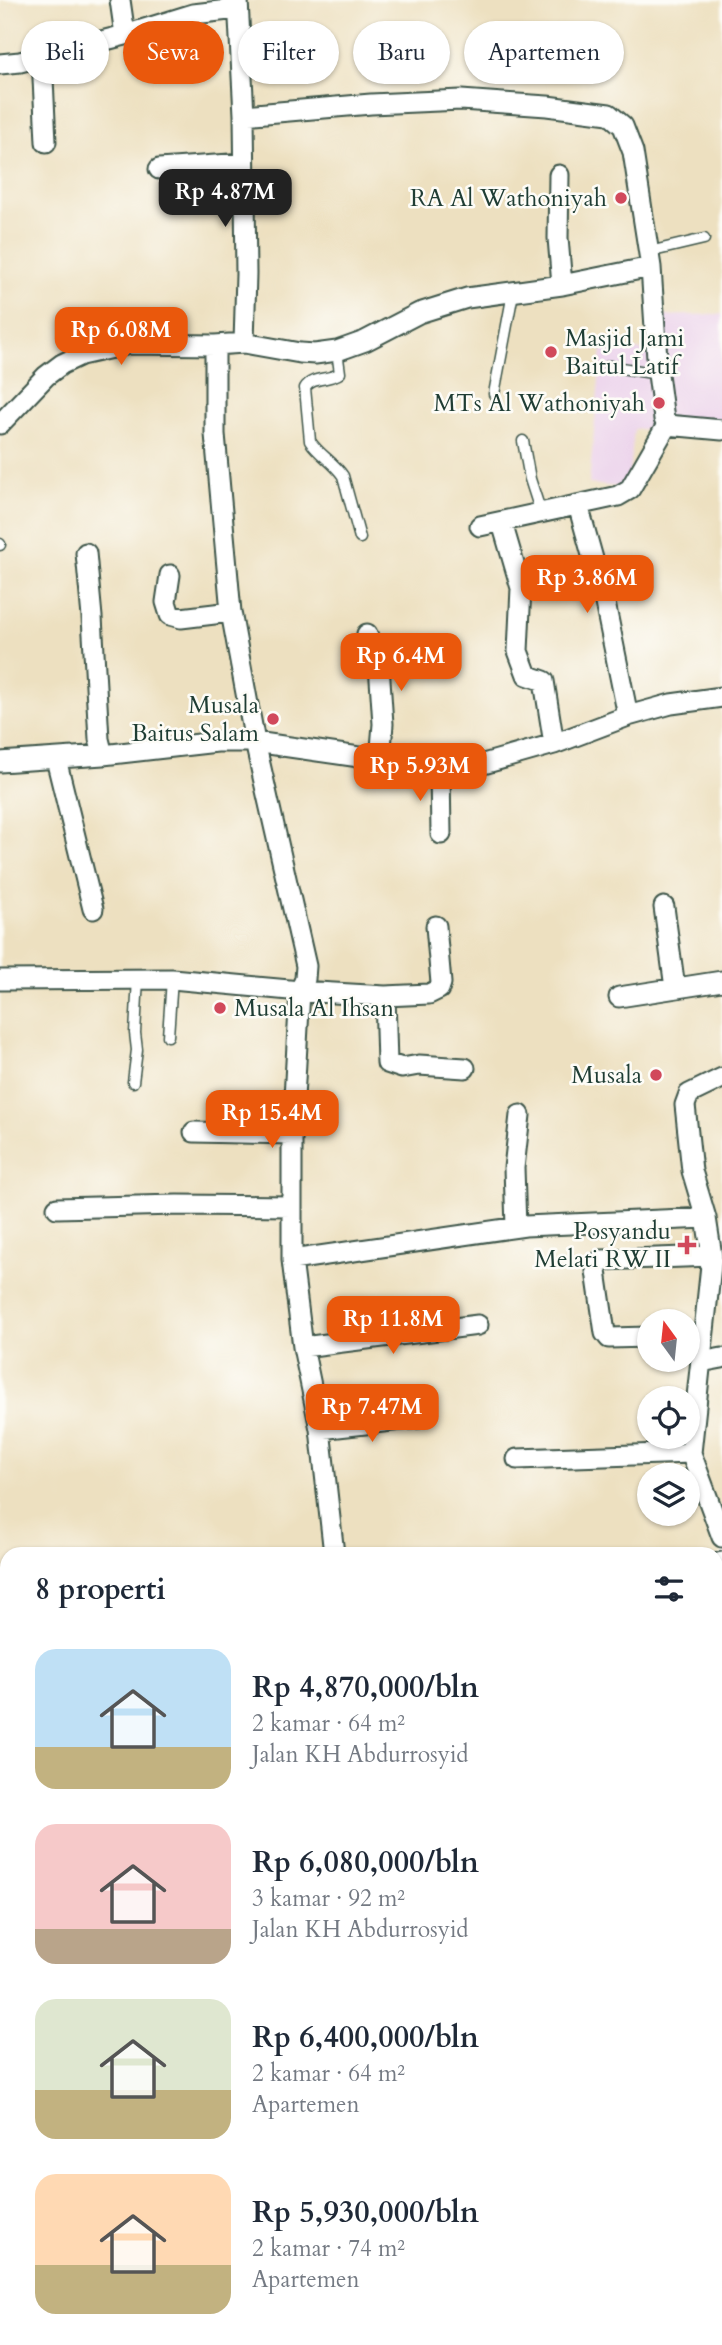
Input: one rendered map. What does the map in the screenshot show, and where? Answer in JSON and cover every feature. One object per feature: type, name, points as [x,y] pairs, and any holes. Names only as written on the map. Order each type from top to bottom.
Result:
[{"type":"street","points":[[120,0],[123,21]]},
{"type":"street","points":[[158,21],[191,7],[238,5],[244,115],[246,274],[252,345]]},
{"type":"street","points":[[0,64],[21,62]]},
{"type":"street","points":[[43,84],[46,142]]},
{"type":"street","points":[[244,115],[372,104],[461,100],[547,106],[609,114],[623,126],[634,152],[650,259],[658,374],[662,410],[667,425],[631,489],[618,496],[480,526]]},
{"type":"street","points":[[159,169],[244,163]]},
{"type":"street","points":[[559,175],[558,238],[562,285]]},
{"type":"street","points":[[0,424],[46,376],[81,355],[130,344],[252,345],[315,354],[337,351],[365,341],[419,313],[467,298],[562,285],[650,259]]},
{"type":"street","points":[[215,345],[215,434],[231,612],[255,743],[306,965],[305,979],[300,991],[292,1134],[292,1261],[303,1347],[320,1429],[333,1547]]},
{"type":"street","points":[[667,425],[722,430]]},
{"type":"street","points":[[578,505],[604,598],[628,716]]},
{"type":"street","points":[[502,523],[521,588],[518,651],[527,676],[544,681],[554,744]]},
{"type":"street","points":[[86,553],[99,739],[103,755]]},
{"type":"street","points":[[170,575],[166,602],[170,615],[181,618],[231,612]]},
{"type":"street","points":[[367,634],[379,665],[383,724],[380,760]]},
{"type":"street","points":[[0,762],[103,755],[218,742],[255,743],[380,760],[419,770],[455,772],[554,744],[628,716],[671,704],[722,697]]},
{"type":"street","points":[[56,759],[93,909]]},
{"type":"street","points":[[440,772],[441,834]]},
{"type":"street","points":[[664,907],[675,988]]},
{"type":"street","points":[[0,980],[172,979],[385,996],[429,994],[439,989],[441,983],[436,926]]},
{"type":"street","points":[[619,997],[722,981]]},
{"type":"street","points":[[385,996],[387,1063],[402,1068],[419,1065],[466,1068]]},
{"type":"street","points":[[700,1313],[712,1256],[706,1218],[692,1171],[685,1101],[696,1089],[722,1078]]},
{"type":"street","points":[[516,1227],[514,1168],[520,1115]]},
{"type":"street","points":[[194,1132],[292,1134]]},
{"type":"street","points":[[57,1208],[291,1206]]},
{"type":"street","points":[[292,1261],[516,1227],[706,1218]]},
{"type":"street","points":[[637,1337],[609,1338],[605,1334],[596,1271],[601,1260],[712,1256]]},
{"type":"street","points":[[303,1347],[478,1325]]},
{"type":"street","points":[[700,1358],[691,1453],[722,1538]]},
{"type":"street","points":[[701,1362],[722,1358]]},
{"type":"street","points":[[320,1429],[419,1418]]},
{"type":"street","points":[[517,1460],[691,1453]]},
{"type":"lane","points":[[650,259],[704,239]]},
{"type":"lane","points":[[494,394],[513,293]]},
{"type":"lane","points":[[337,351],[340,373],[311,382],[305,388],[310,441],[343,476],[360,538]]},
{"type":"lane","points":[[609,366],[658,374]]},
{"type":"lane","points":[[523,441],[530,479],[541,513]]},
{"type":"lane","points":[[133,1082],[137,1050],[135,1033],[138,978]]},
{"type":"lane","points":[[168,1036],[172,979]]},
{"type":"shaded area","name":"MTs Al Wathoniyah","points":[[722,314],[722,428],[634,429],[628,488],[589,484],[602,349],[662,351],[660,316]]},
{"type":"place","name":"RA Al Wathoniyah","points":[[621,198]]},
{"type":"place","name":"Masjid Jami Baitul Latif","points":[[551,352]]},
{"type":"place","name":"MTs Al Wathoniyah","points":[[659,403]]},
{"type":"place","name":"Musala Baitus Salam","points":[[273,719]]},
{"type":"place","name":"Musala Al Ihsan","points":[[220,1008]]},
{"type":"place","name":"Musala","points":[[656,1075]]},
{"type":"place","name":"Posyandu Melati RW II","points":[[687,1245]]}]
